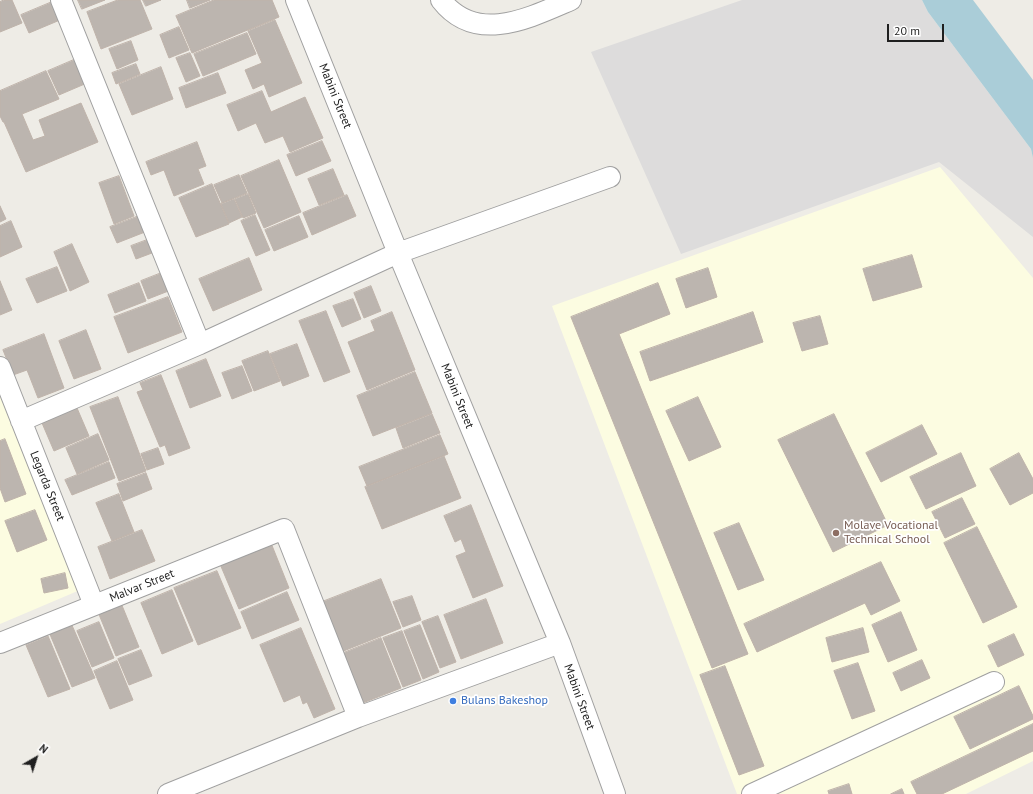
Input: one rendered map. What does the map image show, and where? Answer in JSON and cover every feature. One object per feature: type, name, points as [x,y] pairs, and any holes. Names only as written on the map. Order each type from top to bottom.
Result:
[{"type":"street","points":[[61,0],[200,344]]},
{"type":"street","name":"Mabini Street","points":[[296,0],[398,253],[560,643],[615,794]]},
{"type":"street","points":[[441,0],[446,6],[463,19],[482,25],[503,25],[529,18],[571,0]]},
{"type":"street","points":[[21,421],[200,344],[398,253],[610,177]]},
{"type":"street","name":"Legarda Street","points":[[0,367],[94,605]]},
{"type":"street","name":"Malvar Street","points":[[0,644],[284,529],[358,717]]},
{"type":"street","points":[[168,794],[358,717],[560,643]]},
{"type":"street","points":[[752,794],[994,682]]},
{"type":"shaded area","points":[[742,0],[922,0],[928,12],[1031,149],[1033,158],[1033,237],[939,162],[681,254],[591,52]]},
{"type":"shaded area","name":"Molave Vocational Technical School","points":[[940,167],[1033,278],[1033,761],[966,794],[737,794],[552,306]]},
{"type":"shaded area","points":[[0,393],[80,590],[0,624]]},
{"type":"water","points":[[922,0],[973,0],[1033,80],[1033,158],[1031,149],[928,12]]},
{"type":"building","points":[[4,0],[12,0],[22,23],[0,32],[0,2]]},
{"type":"building","points":[[78,0],[105,0],[82,9]]},
{"type":"building","points":[[118,0],[140,0],[152,29],[101,49],[87,12]]},
{"type":"building","points":[[143,0],[161,0],[146,6]]},
{"type":"building","points":[[187,0],[210,0],[190,8]]},
{"type":"building","points":[[214,0],[272,0],[279,17],[192,53],[176,16]]},
{"type":"building","points":[[52,2],[60,20],[29,33],[21,15]]},
{"type":"building","points":[[275,20],[302,83],[269,97],[264,84],[253,89],[245,70],[262,63],[248,31]]},
{"type":"building","points":[[179,27],[189,50],[169,58],[160,35]]},
{"type":"building","points":[[247,33],[256,54],[203,76],[194,54]]},
{"type":"building","points":[[131,41],[138,60],[117,69],[109,49]]},
{"type":"building","points":[[190,53],[200,76],[186,82],[176,58]]},
{"type":"building","points":[[76,59],[87,83],[59,95],[48,71]]},
{"type":"building","points":[[136,64],[140,74],[116,84],[112,73]]},
{"type":"building","points":[[161,67],[173,99],[132,115],[119,84]]},
{"type":"building","points":[[46,71],[59,99],[22,114],[33,140],[45,136],[39,120],[81,103],[98,142],[26,172],[0,116],[0,91]]},
{"type":"building","points":[[218,73],[226,93],[186,108],[179,88]]},
{"type":"building","points":[[262,91],[271,112],[305,97],[323,138],[290,152],[283,136],[265,143],[256,123],[238,131],[227,105]]},
{"type":"building","points":[[322,141],[331,161],[296,176],[287,155]]},
{"type":"building","points":[[197,142],[206,166],[198,169],[204,184],[174,196],[164,170],[151,175],[146,162]]},
{"type":"building","points":[[279,160],[301,212],[264,228],[241,176]]},
{"type":"building","points":[[333,169],[344,195],[319,205],[308,179]]},
{"type":"building","points":[[239,175],[247,193],[222,203],[214,185]]},
{"type":"building","points":[[119,176],[134,216],[114,224],[99,183]]},
{"type":"building","points":[[212,184],[229,224],[196,237],[179,198]]},
{"type":"building","points":[[248,194],[256,213],[243,218],[235,199]]},
{"type":"building","points":[[347,195],[356,216],[312,235],[303,213]]},
{"type":"building","points":[[234,199],[242,217],[229,223],[221,204]]},
{"type":"building","points":[[0,206],[6,219],[0,222]]},
{"type":"building","points":[[255,215],[270,250],[256,256],[241,221]]},
{"type":"building","points":[[139,216],[145,232],[117,243],[110,227]]},
{"type":"building","points":[[299,216],[308,237],[274,251],[265,230]]},
{"type":"building","points":[[11,221],[22,247],[0,257],[0,226]]},
{"type":"building","points":[[147,240],[152,253],[136,259],[131,246]]},
{"type":"building","points":[[72,244],[89,282],[70,291],[54,252]]},
{"type":"building","points":[[912,255],[922,287],[873,301],[863,269]]},
{"type":"building","points":[[249,258],[262,290],[213,311],[199,279]]},
{"type":"building","points":[[57,267],[67,291],[37,303],[26,279]]},
{"type":"building","points":[[708,268],[717,297],[686,308],[676,279]]},
{"type":"building","points":[[164,272],[171,290],[148,299],[141,281]]},
{"type":"building","points":[[0,281],[12,310],[0,315]]},
{"type":"building","points":[[139,283],[146,301],[115,313],[108,295]]},
{"type":"building","points":[[658,283],[670,314],[619,334],[748,654],[712,668],[571,317]]},
{"type":"building","points":[[371,286],[381,311],[364,318],[354,293]]},
{"type":"building","points":[[168,297],[182,332],[128,353],[114,317]]},
{"type":"building","points":[[353,299],[361,319],[342,327],[333,306]]},
{"type":"building","points":[[326,311],[350,372],[324,382],[299,321]]},
{"type":"building","points":[[392,312],[415,370],[367,390],[348,342],[375,331],[371,321]]},
{"type":"building","points":[[753,312],[763,342],[650,381],[640,352]]},
{"type":"building","points":[[820,316],[828,344],[802,351],[793,323]]},
{"type":"building","points":[[86,330],[101,369],[74,379],[59,341]]},
{"type":"building","points":[[44,334],[64,388],[38,398],[27,370],[13,375],[3,350]]},
{"type":"building","points":[[297,344],[309,376],[283,386],[270,354]]},
{"type":"building","points":[[268,351],[280,381],[254,391],[242,361]]},
{"type":"building","points":[[206,359],[221,396],[190,408],[176,371]]},
{"type":"building","points":[[242,366],[252,391],[232,399],[222,373]]},
{"type":"building","points":[[415,372],[432,413],[373,436],[357,396]]},
{"type":"building","points":[[161,375],[190,448],[169,456],[165,445],[160,447],[137,392],[143,390],[140,383]]},
{"type":"building","points":[[118,397],[146,471],[119,481],[90,407]]},
{"type":"building","points":[[698,397],[721,447],[689,461],[666,411]]},
{"type":"building","points":[[77,408],[89,436],[54,451],[42,423]]},
{"type":"building","points":[[432,414],[440,433],[403,448],[396,428]]},
{"type":"building","points":[[834,414],[888,525],[833,552],[778,440]]},
{"type":"building","points":[[922,425],[937,454],[881,482],[866,453]]},
{"type":"building","points":[[98,434],[109,460],[77,474],[66,448]]},
{"type":"building","points":[[440,435],[448,454],[367,486],[359,467]]},
{"type":"building","points":[[5,439],[26,494],[5,502],[0,488],[0,441]]},
{"type":"building","points":[[158,448],[164,464],[147,470],[141,454]]},
{"type":"building","points":[[961,453],[976,486],[926,509],[910,477]]},
{"type":"building","points":[[1019,453],[1033,479],[1033,493],[1010,505],[990,469]]},
{"type":"building","points":[[444,456],[461,498],[382,529],[365,487]]},
{"type":"building","points":[[109,462],[115,478],[72,495],[65,480]]},
{"type":"building","points":[[146,473],[152,489],[123,501],[117,484]]},
{"type":"building","points":[[119,494],[134,532],[112,541],[96,503]]},
{"type":"building","points":[[962,498],[975,524],[945,538],[932,512]]},
{"type":"building","points":[[471,505],[503,586],[473,598],[456,556],[466,552],[461,539],[455,542],[444,516]]},
{"type":"building","points":[[35,510],[47,540],[17,552],[5,521]]},
{"type":"building","points":[[739,523],[764,580],[738,590],[714,533]]},
{"type":"building","points":[[977,527],[1017,607],[983,623],[944,543]]},
{"type":"building","points":[[142,530],[155,561],[110,579],[98,547]]},
{"type":"building","points":[[271,543],[289,588],[239,609],[220,564]]},
{"type":"building","points":[[881,562],[900,601],[871,615],[865,603],[757,652],[744,624]]},
{"type":"building","points":[[217,571],[241,628],[198,645],[174,588]]},
{"type":"building","points":[[65,573],[68,588],[44,593],[41,579]]},
{"type":"building","points":[[381,579],[401,628],[341,652],[322,602]]},
{"type":"building","points":[[172,590],[193,641],[162,654],[141,603]]},
{"type":"building","points":[[287,592],[299,620],[252,639],[241,612]]},
{"type":"building","points":[[412,596],[421,620],[403,627],[393,602]]},
{"type":"building","points":[[486,599],[503,643],[461,659],[444,615]]},
{"type":"building","points":[[121,603],[139,647],[116,656],[98,612]]},
{"type":"building","points":[[901,612],[917,650],[888,662],[872,625]]},
{"type":"building","points":[[438,616],[456,662],[440,668],[422,622]]},
{"type":"building","points":[[99,622],[114,658],[92,667],[77,631]]},
{"type":"building","points":[[71,623],[95,678],[72,687],[49,632]]},
{"type":"building","points":[[420,625],[439,672],[423,679],[404,631]]},
{"type":"building","points":[[301,628],[335,709],[314,718],[307,702],[303,704],[300,695],[284,702],[260,645]]},
{"type":"building","points":[[863,628],[869,652],[832,662],[826,638]]},
{"type":"building","points":[[402,631],[421,680],[403,687],[383,638]]},
{"type":"building","points":[[1014,634],[1024,655],[998,667],[988,646]]},
{"type":"building","points":[[48,636],[70,689],[48,697],[26,645]]},
{"type":"building","points":[[381,638],[401,688],[360,704],[341,654]]},
{"type":"building","points":[[141,650],[152,676],[129,685],[118,659]]},
{"type":"building","points":[[922,660],[930,678],[901,691],[893,673]]},
{"type":"building","points":[[117,661],[133,700],[110,709],[94,671]]},
{"type":"building","points":[[858,663],[875,711],[852,719],[834,671]]},
{"type":"building","points":[[725,666],[764,766],[739,775],[700,675]]},
{"type":"building","points":[[1019,686],[1033,719],[970,749],[954,717]]},
{"type":"building","points":[[1033,724],[1033,751],[942,794],[917,794],[911,782]]},
{"type":"building","points":[[849,784],[852,794],[829,794],[828,791]]},
{"type":"building","points":[[902,789],[904,794],[891,794]]},
{"type":"place","name":"Molave Vocational Technical School","points":[[836,533]]},
{"type":"place","name":"Bulans Bakeshop","points":[[453,701]]}]
